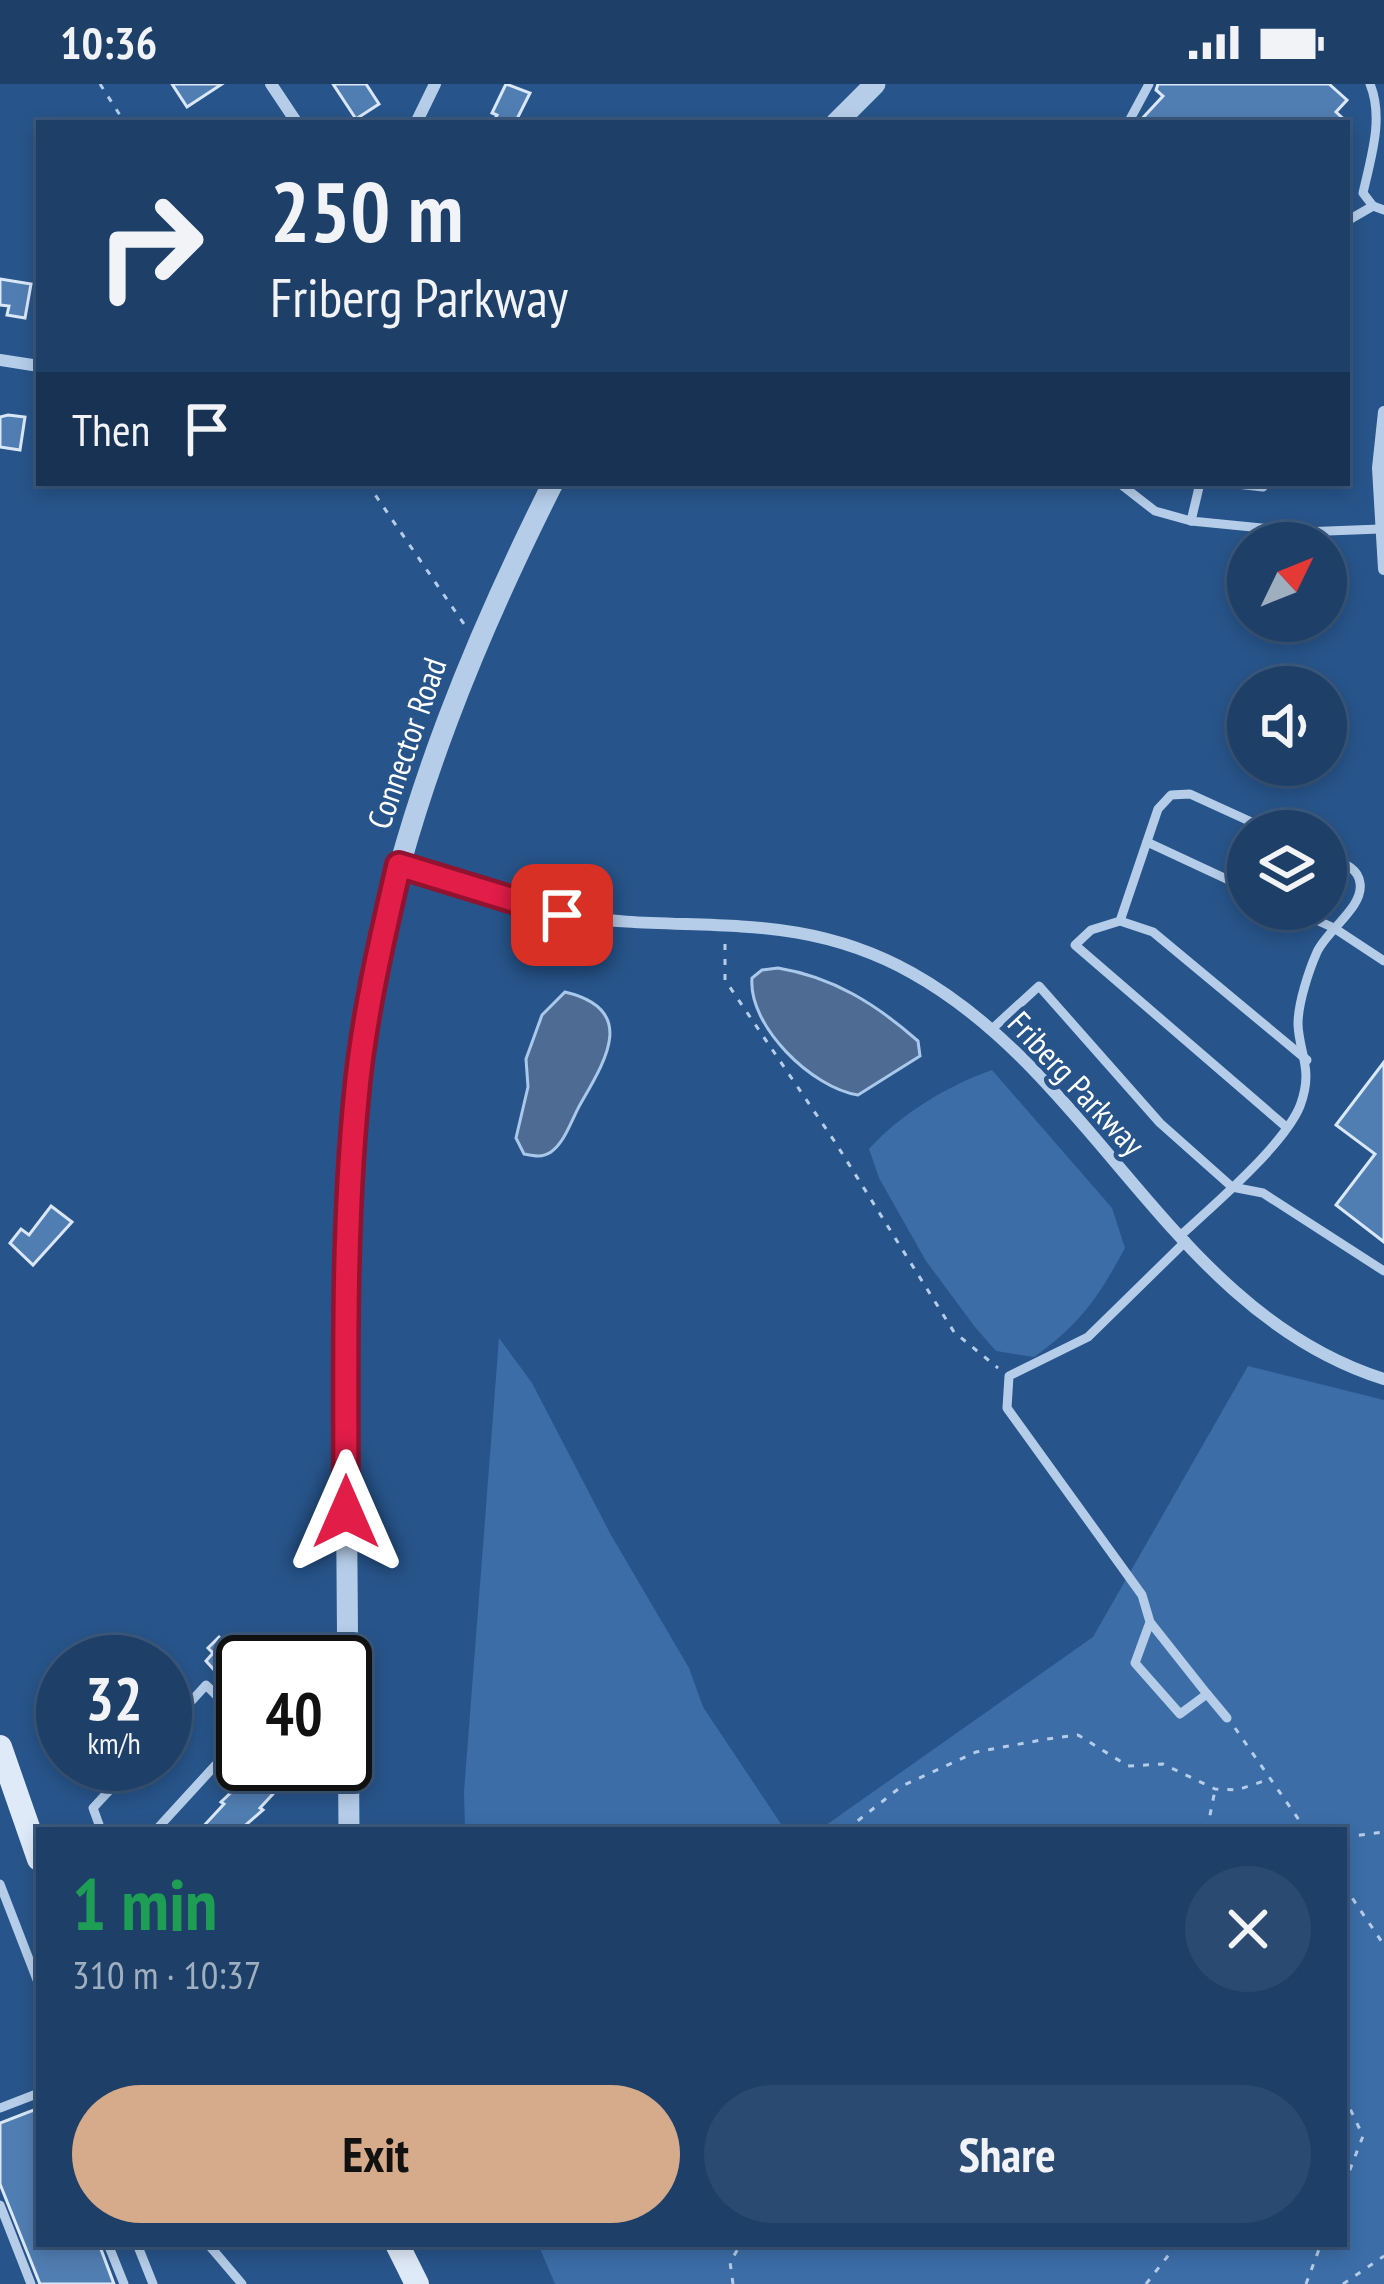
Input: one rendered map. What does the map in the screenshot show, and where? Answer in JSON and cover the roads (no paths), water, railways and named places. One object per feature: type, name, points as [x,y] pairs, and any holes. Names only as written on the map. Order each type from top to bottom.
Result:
[{"type":"main road","points":[[0,1747],[6,1795],[36,1853]]},
{"type":"main road","points":[[399,2247],[417,2284]]},
{"type":"street","points":[[271,84],[295,120]]},
{"type":"street","points":[[417,120],[435,84]]},
{"type":"street","points":[[839,120],[875,84]]},
{"type":"street","points":[[0,360],[36,366]]},
{"type":"street","points":[[1384,412],[1378,468],[1384,569]]},
{"type":"street","name":"Connector Road","points":[[349,1827],[345,1375],[351,1160],[368,1012],[399,865],[422,790],[500,589],[552,486]]},
{"type":"street","name":"Friberg Parkway","points":[[399,865],[562,915],[774,927],[844,944],[911,973],[992,1029],[1229,1290],[1312,1351],[1384,1379]]},
{"type":"lane","points":[[1130,120],[1149,84]]},
{"type":"lane","points":[[1350,220],[1378,208],[1363,193],[1379,129],[1379,100],[1370,84]]},
{"type":"lane","points":[[1123,486],[1155,512],[1190,521],[1303,532],[1381,529]]},
{"type":"lane","points":[[1190,521],[1199,486]]},
{"type":"lane","points":[[1120,921],[1158,809],[1171,795],[1190,794],[1227,811]]},
{"type":"lane","points":[[1147,842],[1227,879]]},
{"type":"lane","points":[[1347,866],[1360,881],[1358,898],[1347,912]]},
{"type":"lane","points":[[1285,1126],[1075,945],[1090,929],[1120,921],[1153,932],[1307,1060]]},
{"type":"lane","points":[[1230,1721],[1150,1622],[1142,1595],[1130,1577],[1007,1408],[1009,1376],[1088,1337],[1263,1156],[1299,1107],[1307,1060],[1298,1023],[1318,950],[1333,930]]},
{"type":"lane","points":[[1337,930],[1384,961]]},
{"type":"lane","points":[[992,1029],[1039,986],[1160,1123],[1232,1187],[1263,1192],[1384,1271]]},
{"type":"lane","points":[[1150,1622],[1136,1663],[1180,1714],[1207,1694]]},
{"type":"lane","points":[[192,1700],[206,1685],[216,1695]]},
{"type":"lane","points":[[159,1827],[216,1764]]},
{"type":"lane","points":[[100,1827],[93,1808],[109,1791]]},
{"type":"lane","points":[[0,1884],[36,1977]]},
{"type":"lane","points":[[0,2108],[36,2093]]},
{"type":"lane","points":[[0,2205],[31,2284]]},
{"type":"lane","points":[[109,2247],[124,2284]]},
{"type":"lane","points":[[137,2247],[153,2284]]},
{"type":"lane","points":[[211,2247],[242,2284]]}]
